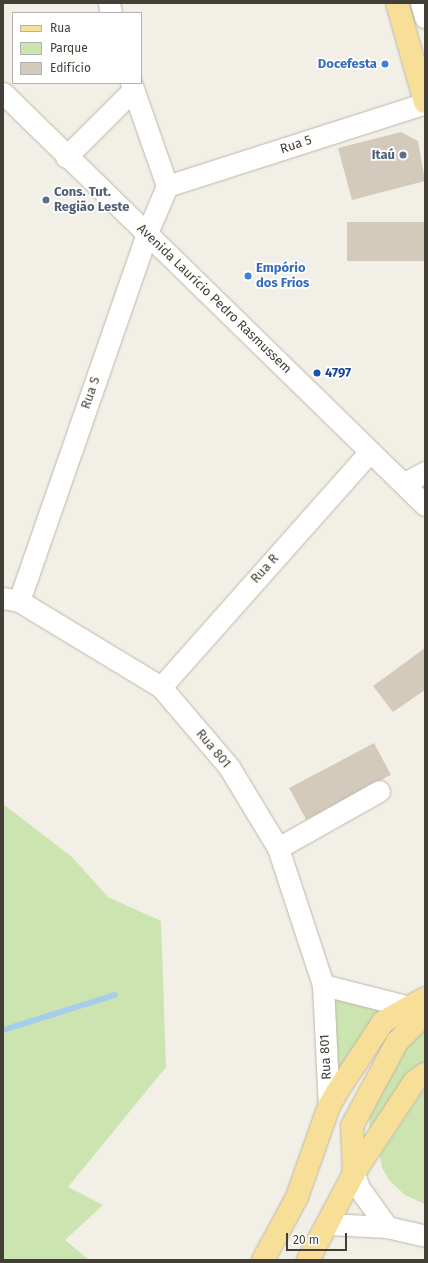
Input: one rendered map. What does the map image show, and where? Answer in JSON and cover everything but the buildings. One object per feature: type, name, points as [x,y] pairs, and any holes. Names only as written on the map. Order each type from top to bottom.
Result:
[{"type":"main road","points":[[398,3],[425,102]]},
{"type":"main road","points":[[263,1260],[297,1197],[329,1106],[376,1030],[383,1022],[420,1007]]},
{"type":"main road","points":[[354,1173],[352,1126],[397,1042],[420,1007]]},
{"type":"main road","points":[[308,1260],[354,1173],[414,1082],[425,1074]]},
{"type":"street","points":[[421,3],[425,17]]},
{"type":"street","points":[[66,157],[132,87],[167,186]]},
{"type":"street","name":"Avenida Laurício Pedro Rasmussem","points":[[3,93],[66,157],[147,233],[370,452],[405,483],[425,505]]},
{"type":"street","name":"Rua 5","points":[[167,186],[425,102]]},
{"type":"street","name":"Rua S","points":[[11,599],[147,233],[167,186]]},
{"type":"street","name":"Rua R","points":[[161,687],[370,452]]},
{"type":"street","points":[[405,483],[425,472]]},
{"type":"street","name":"Rua 801","points":[[11,599],[161,687],[228,767],[278,848],[323,985],[329,1106]]},
{"type":"street","points":[[278,848],[379,791]]},
{"type":"street","points":[[323,985],[420,1007]]},
{"type":"street","points":[[354,1173],[360,1188],[387,1227]]},
{"type":"street","points":[[328,1224],[387,1227],[425,1236]]},
{"type":"green space","points":[[3,804],[72,857],[108,897],[161,921],[166,1067],[68,1187],[103,1205],[65,1240],[89,1260],[3,1260]]},
{"type":"green space","points":[[331,994],[387,1007],[333,1092]]},
{"type":"green space","points":[[425,1015],[425,1070],[370,1144],[369,1102]]},
{"type":"green space","points":[[425,1087],[425,1204],[405,1195],[390,1181],[382,1168],[380,1155]]},
{"type":"waterway","points":[[3,1030],[115,995]]},
{"type":"place","name":"Docefesta","points":[[385,64]]},
{"type":"place","name":"Itaú","points":[[403,155]]},
{"type":"place","name":"Cons. Tut. Região Leste","points":[[46,200]]},
{"type":"place","name":"Empório dos Frios","points":[[248,276]]},
{"type":"place","name":"4797","points":[[317,373]]}]
